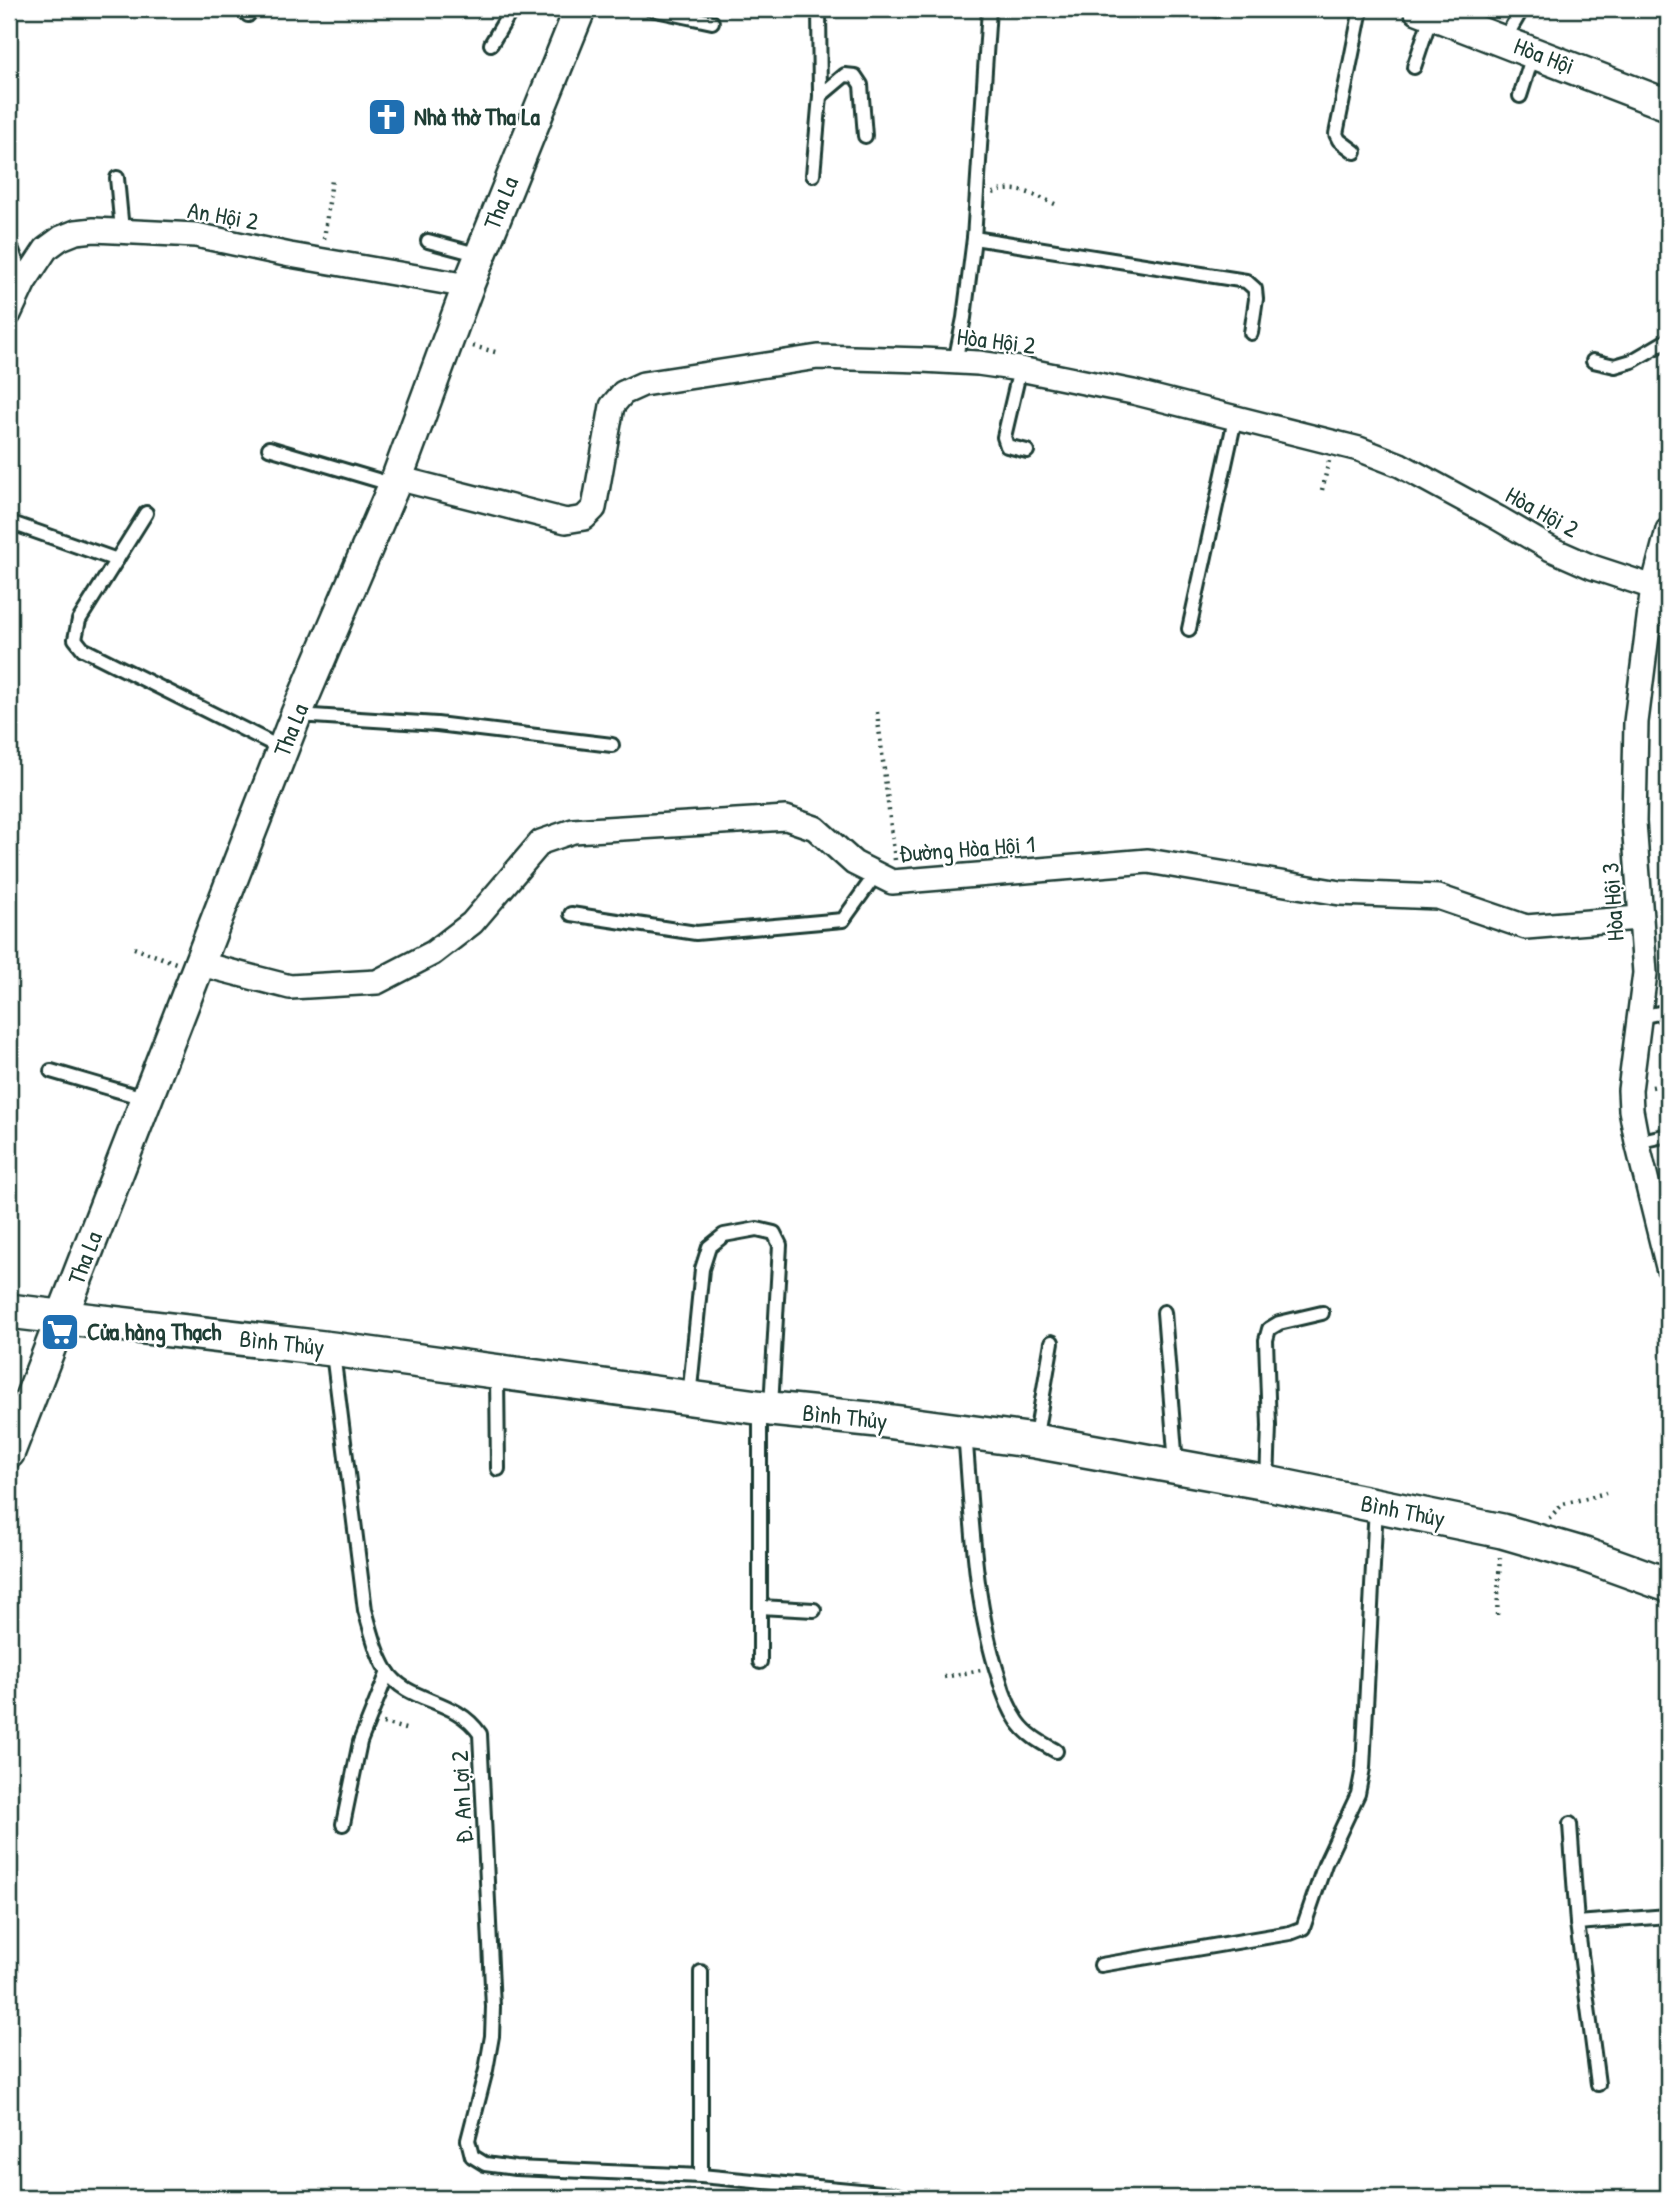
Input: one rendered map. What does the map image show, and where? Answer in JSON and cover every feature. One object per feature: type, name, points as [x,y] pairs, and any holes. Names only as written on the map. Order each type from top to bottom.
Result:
[{"type":"main road","name":"Bình Thủy","points":[[9,1311],[332,1349],[766,1409],[1035,1441],[1267,1483],[1516,1535],[1585,1555],[1668,1585]]},
{"type":"street","name":"Tha La","points":[[9,1453],[296,715],[395,482],[468,286],[580,9]]},
{"type":"street","name":"Hòa Hội","points":[[1426,11],[1668,105]]},
{"type":"street","name":"An Hội 2","points":[[9,314],[23,282],[46,249],[61,238],[76,232],[94,230],[196,235],[468,286]]},
{"type":"street","name":"Hòa Hội 2","points":[[395,482],[566,521],[584,518],[594,508],[612,405],[623,393],[643,384],[818,357],[955,362],[1020,369],[1133,392],[1359,449],[1400,465],[1551,549],[1658,594]]},
{"type":"street","name":"Hòa Hội 3","points":[[1668,530],[1636,722],[1634,821],[1645,973],[1630,1090],[1636,1142],[1668,1267]]},
{"type":"street","name":"Đường Hòa Hội 1","points":[[200,967],[290,987],[377,982],[433,953],[472,923],[541,842],[573,831],[786,818],[814,828],[854,863],[887,878],[1148,861],[1340,893],[1438,897],[1526,927],[1639,918]]},
{"type":"lane","points":[[491,44],[512,9]]},
{"type":"lane","points":[[651,9],[712,22]]},
{"type":"lane","points":[[813,175],[820,96],[819,9]]},
{"type":"lane","points":[[955,362],[964,318],[974,238],[989,9]]},
{"type":"lane","points":[[1356,152],[1339,140],[1336,134],[1361,9]]},
{"type":"lane","points":[[1504,40],[1522,9]]},
{"type":"lane","points":[[1414,67],[1426,11]]},
{"type":"lane","points":[[1520,96],[1534,52]]},
{"type":"lane","points":[[820,96],[845,75],[855,76],[861,85],[865,136]]},
{"type":"lane","points":[[117,178],[122,230]]},
{"type":"lane","points":[[974,238],[1246,281],[1255,289],[1256,299],[1251,333]]},
{"type":"lane","points":[[428,241],[481,255]]},
{"type":"lane","points":[[9,242],[23,282]]},
{"type":"lane","points":[[1593,361],[1615,366],[1632,361],[1668,340]]},
{"type":"lane","points":[[1020,369],[1004,437],[1007,446],[1027,451]]},
{"type":"lane","points":[[1189,629],[1235,419]]},
{"type":"lane","points":[[269,448],[395,482]]},
{"type":"lane","points":[[146,513],[79,620],[75,639],[83,649],[284,749]]},
{"type":"lane","points":[[9,522],[117,560]]},
{"type":"lane","points":[[296,715],[451,725],[612,746]]},
{"type":"lane","points":[[571,914],[696,933],[843,920],[887,878]]},
{"type":"lane","points":[[1640,1017],[1668,1012]]},
{"type":"lane","points":[[51,1071],[147,1099]]},
{"type":"lane","points":[[1636,1142],[1668,1135]]},
{"type":"lane","points":[[689,1398],[702,1269],[709,1247],[724,1235],[757,1229],[774,1233],[780,1245],[766,1409],[760,1662]]},
{"type":"lane","points":[[1164,1312],[1176,1466]]},
{"type":"lane","points":[[1267,1483],[1269,1426],[1266,1340],[1269,1329],[1279,1323],[1322,1313]]},
{"type":"lane","points":[[1035,1441],[1052,1342]]},
{"type":"lane","name":"Đ. An Lợi 2","points":[[332,1349],[365,1609],[374,1642],[388,1672],[405,1689],[458,1711],[472,1721],[480,1734],[492,2036],[468,2140],[472,2156],[485,2164],[515,2168],[701,2176]]},
{"type":"lane","points":[[497,1371],[498,1469]]},
{"type":"lane","points":[[965,1432],[979,1588],[995,1668],[1005,1697],[1018,1721],[1033,1738],[1056,1751]]},
{"type":"lane","points":[[1101,1965],[1290,1933],[1303,1928],[1325,1864],[1357,1794],[1363,1768],[1376,1505]]},
{"type":"lane","points":[[760,1607],[814,1610]]},
{"type":"lane","points":[[343,1824],[353,1769],[388,1672]]},
{"type":"lane","points":[[1570,1824],[1577,1923],[1598,2084]]},
{"type":"lane","points":[[1577,1923],[1668,1916]]},
{"type":"lane","points":[[701,1972],[701,2176],[892,2194],[907,2198]]},
{"type":"path","points":[[1147,9],[1181,18]]},
{"type":"path","points":[[321,260],[332,180]]},
{"type":"path","points":[[975,205],[990,194],[1006,188],[1020,189],[1055,204]]},
{"type":"path","points":[[877,712],[887,878]]},
{"type":"path","points":[[134,948],[200,967]]},
{"type":"path","points":[[1497,1615],[1516,1535],[1563,1504],[1606,1493]]},
{"type":"path","points":[[944,1677],[995,1668]]},
{"type":"path","points":[[369,1719],[409,1730]]},
{"type":"place","name":"Nhà thờ Tha La","points":[[387,117]]},
{"type":"place","name":"Cửa hàng Thạch","points":[[60,1332]]}]
